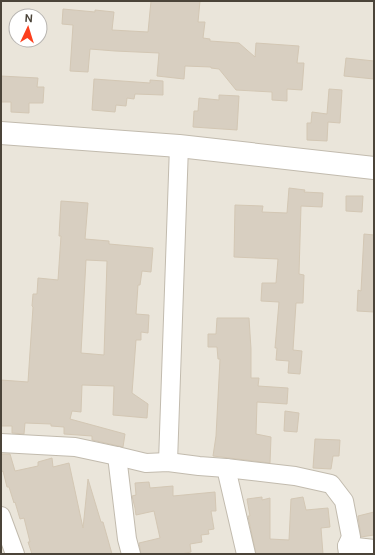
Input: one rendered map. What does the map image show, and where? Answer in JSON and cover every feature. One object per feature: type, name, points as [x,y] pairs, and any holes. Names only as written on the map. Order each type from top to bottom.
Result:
[{"type":"street","points":[[1,134],[179,146],[374,168]]},
{"type":"street","points":[[168,462],[179,146]]},
{"type":"street","points":[[1,443],[75,447],[146,463],[168,462],[226,468],[294,476],[330,484],[344,500],[351,537],[348,550],[374,549]]},
{"type":"street","points":[[117,456],[127,539],[131,554]]},
{"type":"street","points":[[226,468],[246,554]]},
{"type":"street","points":[[1,516],[15,554]]},
{"type":"shaded area","points":[[1,1],[374,1],[374,554],[1,554]]},
{"type":"building","points":[[151,1],[200,1],[198,22],[205,22],[203,38],[210,39],[210,41],[239,43],[255,57],[256,43],[299,46],[297,63],[304,63],[302,90],[287,89],[287,101],[272,100],[272,92],[236,90],[219,69],[211,67],[185,66],[184,79],[157,76],[159,53],[90,49],[88,72],[70,71],[73,25],[62,24],[63,9],[114,12],[112,30],[148,32]]},
{"type":"building","points":[[346,58],[374,61],[374,79],[344,76]]},
{"type":"building","points":[[1,76],[38,78],[37,87],[44,87],[43,103],[29,103],[29,113],[11,112],[11,102],[1,102]]},
{"type":"building","points":[[94,79],[150,83],[150,80],[163,81],[163,95],[135,94],[134,99],[127,98],[126,106],[116,105],[115,112],[92,110]]},
{"type":"building","points":[[329,89],[342,90],[340,123],[328,122],[327,141],[307,140],[307,123],[311,123],[312,112],[327,114]]},
{"type":"building","points":[[219,95],[239,96],[237,130],[193,127],[194,111],[198,111],[199,98],[219,100]]},
{"type":"building","points":[[289,188],[305,190],[304,192],[323,193],[322,207],[301,206],[299,274],[304,275],[303,303],[296,303],[293,350],[302,351],[300,374],[288,373],[289,361],[276,360],[277,348],[275,348],[279,302],[261,301],[262,283],[276,283],[278,259],[234,257],[235,205],[263,206],[262,212],[287,213]]},
{"type":"building","points":[[346,196],[363,196],[362,212],[346,211]]},
{"type":"building","points":[[61,201],[88,203],[85,239],[109,241],[109,244],[153,248],[151,272],[142,271],[140,285],[138,285],[136,314],[149,315],[148,333],[141,332],[141,340],[136,340],[132,393],[148,404],[147,418],[113,415],[114,386],[82,385],[81,412],[72,411],[70,419],[125,434],[123,447],[92,440],[92,436],[64,434],[64,427],[51,426],[51,424],[25,423],[24,434],[12,433],[12,426],[1,426],[1,380],[28,382],[33,294],[37,294],[38,278],[58,280],[61,236],[59,236]],"holes":[[[86,260],[107,261],[104,355],[81,353]]]},
{"type":"building","points":[[364,234],[374,235],[374,312],[357,311],[358,290],[361,291]]},
{"type":"building","points":[[217,318],[249,318],[251,378],[259,378],[258,386],[288,388],[287,404],[257,402],[256,434],[271,437],[270,463],[213,456],[216,436],[220,359],[218,359],[217,347],[208,347],[208,334],[216,334]]},
{"type":"building","points":[[285,411],[299,413],[297,432],[284,431]]},
{"type":"building","points":[[315,439],[340,440],[339,456],[333,456],[331,469],[313,468]]},
{"type":"building","points":[[1,454],[10,454],[15,471],[38,466],[38,462],[52,458],[53,467],[69,463],[83,528],[88,479],[112,554],[32,554],[28,542],[30,542],[24,518],[20,519],[9,487],[7,487],[3,471],[1,472]]},
{"type":"building","points":[[149,482],[150,488],[173,486],[173,496],[215,492],[216,511],[211,511],[214,529],[208,530],[209,534],[201,535],[202,542],[190,544],[191,552],[181,554],[141,554],[139,543],[160,538],[154,511],[136,515],[132,496],[136,495],[135,483]]},
{"type":"building","points":[[262,497],[262,500],[270,498],[270,539],[289,540],[291,499],[303,497],[306,510],[328,508],[330,527],[321,528],[323,554],[256,554],[248,516],[250,516],[247,499]]},
{"type":"building","points":[[374,512],[374,535],[361,537],[358,516]]}]
